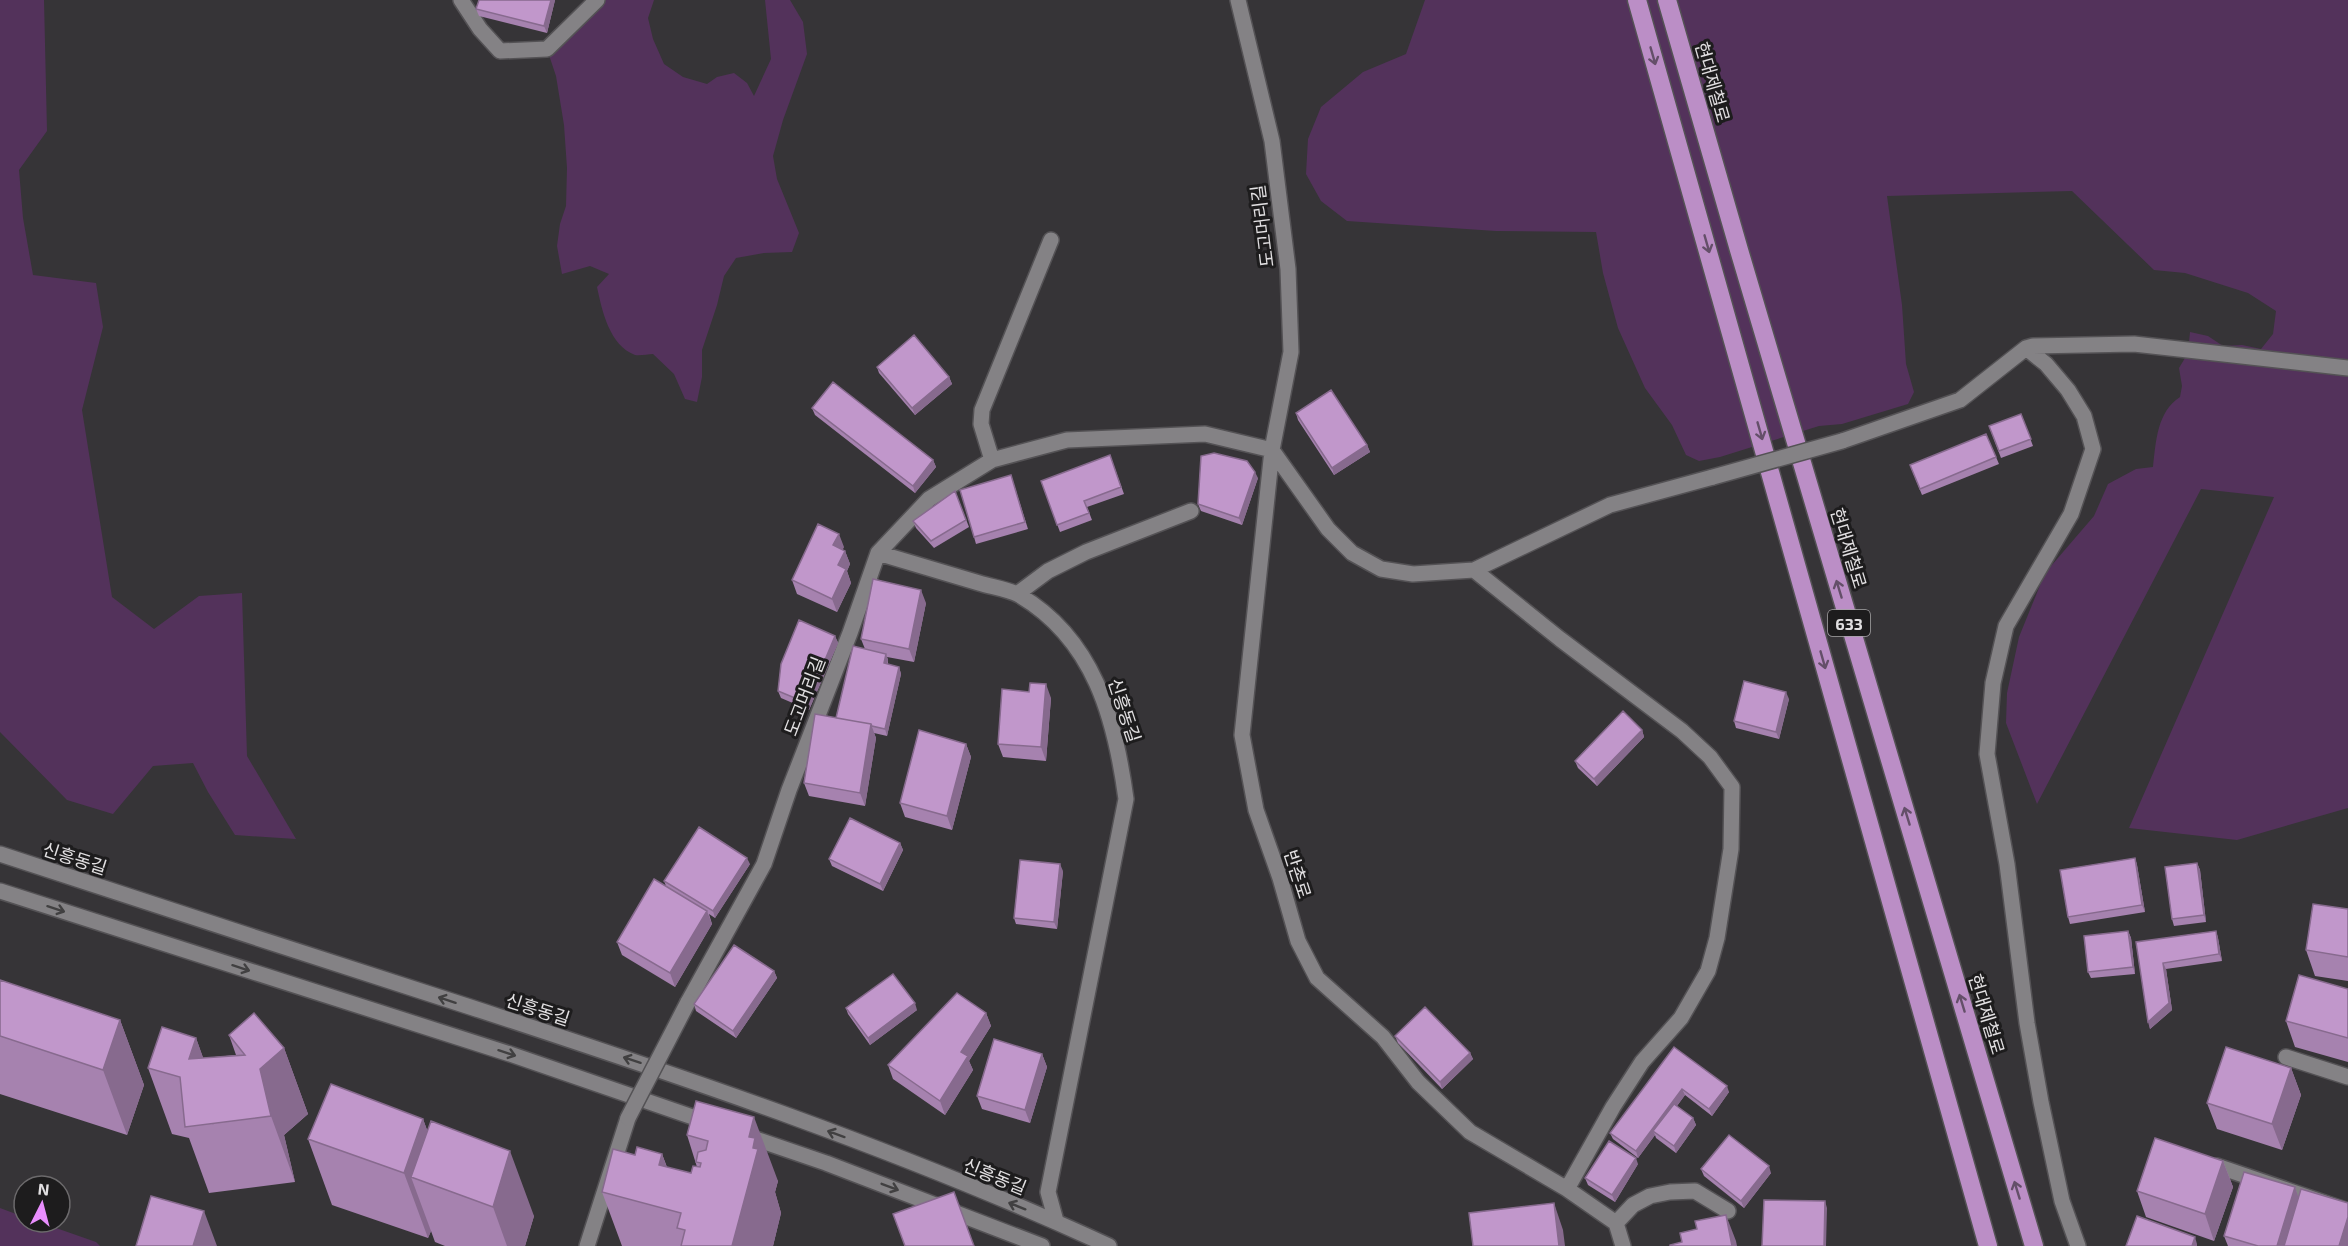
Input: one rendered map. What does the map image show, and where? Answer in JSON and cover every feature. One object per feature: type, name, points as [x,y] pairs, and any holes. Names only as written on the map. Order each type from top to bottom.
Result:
[{"type":"highway","name":"633","points":[[1637,0],[1988,1246]]},
{"type":"highway","name":"현대제철로","points":[[1667,0],[2034,1246]]},
{"type":"street","points":[[461,0],[480,28],[500,51],[548,49],[597,0]]},
{"type":"street","name":"도고머리길","points":[[587,1246],[628,1118],[688,1002],[765,864],[789,790],[850,633],[878,553],[928,499],[992,460],[1067,440],[1205,434],[1272,450],[1291,352],[1288,268],[1272,141],[1238,0]]},
{"type":"street","points":[[992,460],[981,424],[982,410],[1051,240]]},
{"type":"street","points":[[1272,450],[1328,529],[1352,553],[1381,569],[1413,574],[1474,570],[1610,505],[1842,441],[1960,399],[2026,348],[2033,346],[2134,344],[2348,368]]},
{"type":"street","points":[[2026,348],[2046,364],[2068,390],[2084,416],[2093,449],[2072,514],[2006,626],[1993,683],[1987,754],[2007,864],[2018,960],[2037,1079],[2062,1201],[2078,1246]]},
{"type":"street","name":"반촌로","points":[[1272,450],[1242,735],[1256,810],[1280,878],[1298,941],[1317,978],[1383,1037],[1418,1082],[1450,1115],[1470,1132],[1567,1189],[1616,1223]]},
{"type":"street","points":[[1017,594],[1048,571],[1086,552],[1191,511]]},
{"type":"street","name":"신흥동길","points":[[878,553],[1017,594],[1049,618],[1081,652],[1100,690],[1113,726],[1126,799],[1048,1192],[1056,1221]]},
{"type":"street","points":[[1474,570],[1560,639],[1682,731],[1710,757],[1732,787],[1731,849],[1717,938],[1708,971],[1682,1018],[1642,1062],[1613,1107],[1567,1189]]},
{"type":"street","name":"신흥동길","points":[[0,854],[683,1077],[889,1154],[1056,1221],[1109,1246]]},
{"type":"street","points":[[0,891],[510,1054],[826,1163],[1042,1246]]},
{"type":"street","points":[[2286,1056],[2348,1077]]},
{"type":"street","points":[[2217,1166],[2348,1211]]},
{"type":"street","points":[[1623,1246],[1616,1223],[1633,1204],[1650,1196],[1695,1191],[1728,1211]]},
{"type":"shaded area","points":[[0,0],[44,0],[47,131],[19,170],[23,218],[33,275],[96,283],[103,327],[82,410],[112,597],[154,629],[199,596],[242,593],[247,756],[296,839],[235,835],[193,763],[153,766],[113,814],[67,800],[0,732]]},
{"type":"shaded area","points":[[597,0],[654,0],[648,18],[653,39],[664,64],[683,77],[707,84],[717,77],[734,73],[747,83],[754,96],[771,59],[765,0],[790,0],[803,22],[807,54],[783,120],[773,156],[777,179],[799,233],[792,252],[764,253],[736,258],[724,276],[702,350],[702,377],[697,402],[685,399],[674,374],[653,354],[635,355],[626,350],[613,335],[604,316],[597,287],[609,274],[590,266],[562,274],[557,246],[560,224],[566,206],[567,168],[564,125],[556,76],[547,49]]},
{"type":"shaded area","points":[[1425,0],[2348,0],[2348,808],[2237,840],[2129,828],[2274,497],[2201,489],[2037,804],[2006,723],[2007,693],[2019,637],[2045,573],[2094,516],[2108,484],[2136,469],[2153,467],[2162,419],[2172,403],[2180,397],[2182,386],[2179,368],[2188,353],[2190,332],[2208,336],[2223,346],[2242,345],[2261,349],[2273,334],[2276,311],[2248,293],[2185,273],[2154,270],[2072,191],[1887,196],[1902,305],[1906,364],[1914,392],[1908,404],[1842,424],[1819,426],[1720,457],[1699,461],[1686,455],[1672,425],[1645,388],[1618,328],[1603,273],[1596,232],[1496,231],[1347,221],[1321,201],[1306,174],[1308,139],[1321,107],[1363,72],[1406,54]]},
{"type":"shaded area","points":[[0,1208],[12,1212],[12,1234],[72,1234],[96,1242],[100,1246],[0,1246]]},
{"type":"building","points":[[479,0],[551,0],[544,26],[476,9]]},
{"type":"building","points":[[914,335],[949,377],[912,408],[877,367]]},
{"type":"building","points":[[833,382],[933,460],[913,486],[812,408]]},
{"type":"building","points":[[1331,390],[1367,445],[1332,468],[1296,413]]},
{"type":"building","points":[[2021,414],[2031,439],[1999,451],[1989,426]]},
{"type":"building","points":[[1986,434],[1996,457],[1920,489],[1910,465]]},
{"type":"building","points":[[1214,453],[1247,461],[1255,472],[1239,518],[1198,504],[1201,456]]},
{"type":"building","points":[[1110,455],[1121,487],[1084,501],[1089,513],[1057,525],[1041,481]]},
{"type":"building","points":[[1011,475],[1025,522],[974,537],[960,490]]},
{"type":"building","points":[[955,491],[966,520],[931,541],[913,521]]},
{"type":"building","points":[[818,524],[839,534],[833,545],[845,551],[838,565],[846,569],[832,599],[792,580]]},
{"type":"building","points":[[873,579],[921,590],[909,649],[861,639]]},
{"type":"building","points":[[799,620],[835,636],[807,703],[778,691],[781,664]]},
{"type":"building","points":[[853,646],[886,654],[884,663],[899,667],[885,729],[871,724],[836,718]]},
{"type":"building","points":[[1744,681],[1786,692],[1776,732],[1734,721]]},
{"type":"building","points":[[1030,683],[1046,684],[1041,747],[998,744],[1002,689],[1029,692]]},
{"type":"building","points":[[1623,711],[1642,730],[1594,779],[1575,761]]},
{"type":"building","points":[[815,714],[871,724],[860,793],[804,783]]},
{"type":"building","points":[[919,730],[966,744],[947,816],[900,803]]},
{"type":"building","points":[[850,818],[900,843],[880,884],[829,859]]},
{"type":"building","points":[[699,827],[747,858],[713,911],[664,881]]},
{"type":"building","points":[[2135,858],[2142,905],[2068,917],[2060,870]]},
{"type":"building","points":[[1020,860],[1060,864],[1054,922],[1014,918]]},
{"type":"building","points":[[2197,863],[2204,915],[2172,919],[2165,867]]},
{"type":"building","points":[[654,879],[707,911],[670,973],[617,942]]},
{"type":"building","points":[[2313,904],[2348,909],[2348,957],[2306,950]]},
{"type":"building","points":[[2128,931],[2133,967],[2088,972],[2084,936]]},
{"type":"building","points":[[2216,931],[2219,954],[2163,963],[2169,1003],[2148,1022],[2136,942]]},
{"type":"building","points":[[734,945],[774,971],[733,1031],[694,1004]]},
{"type":"building","points":[[893,974],[915,1003],[868,1038],[846,1008]]},
{"type":"building","points":[[2299,975],[2348,989],[2348,1038],[2286,1021]]},
{"type":"building","points":[[0,980],[120,1020],[103,1070],[0,1036]]},
{"type":"building","points":[[957,993],[986,1013],[961,1052],[968,1056],[940,1101],[888,1065]]},
{"type":"building","points":[[1425,1007],[1470,1053],[1440,1082],[1395,1036]]},
{"type":"building","points":[[254,1013],[284,1048],[260,1069],[271,1116],[185,1127],[180,1077],[148,1068],[162,1027],[196,1038],[189,1059],[245,1055],[229,1035]]},
{"type":"building","points":[[994,1039],[1042,1054],[1025,1110],[977,1096]]},
{"type":"building","points":[[1674,1047],[1727,1086],[1709,1109],[1682,1089],[1636,1151],[1610,1133]]},
{"type":"building","points":[[2226,1047],[2291,1068],[2272,1124],[2207,1103]]},
{"type":"building","points":[[331,1084],[423,1119],[404,1173],[308,1139]]},
{"type":"building","points":[[696,1101],[754,1117],[749,1137],[755,1138],[753,1148],[758,1149],[732,1246],[681,1246],[685,1230],[677,1228],[681,1213],[602,1192],[613,1149],[635,1155],[637,1147],[662,1154],[659,1165],[691,1173],[693,1166],[700,1167],[701,1163],[696,1162],[698,1152],[706,1150],[708,1141],[687,1135]]},
{"type":"building","points":[[1674,1104],[1693,1118],[1674,1146],[1653,1131]]},
{"type":"building","points":[[431,1121],[510,1151],[493,1207],[411,1177]]},
{"type":"building","points":[[1729,1135],[1769,1166],[1741,1201],[1701,1169]]},
{"type":"building","points":[[2155,1138],[2223,1161],[2205,1214],[2137,1191]]},
{"type":"building","points":[[1609,1141],[1636,1158],[1612,1195],[1585,1178]]},
{"type":"building","points":[[2244,1172],[2295,1187],[2277,1246],[2258,1246],[2224,1236]]},
{"type":"building","points":[[2301,1189],[2348,1203],[2348,1217],[2339,1246],[2284,1246]]},
{"type":"building","points":[[954,1192],[974,1246],[905,1246],[893,1214]]},
{"type":"building","points":[[151,1196],[204,1211],[193,1246],[136,1246]]},
{"type":"building","points":[[1764,1200],[1825,1201],[1824,1246],[1762,1246]]},
{"type":"building","points":[[1554,1203],[1559,1246],[1473,1246],[1469,1213]]},
{"type":"building","points":[[1726,1215],[1732,1246],[1670,1246],[1682,1242],[1680,1233],[1697,1229],[1695,1221]]},
{"type":"building","points":[[2137,1216],[2195,1237],[2192,1246],[2126,1246]]}]
